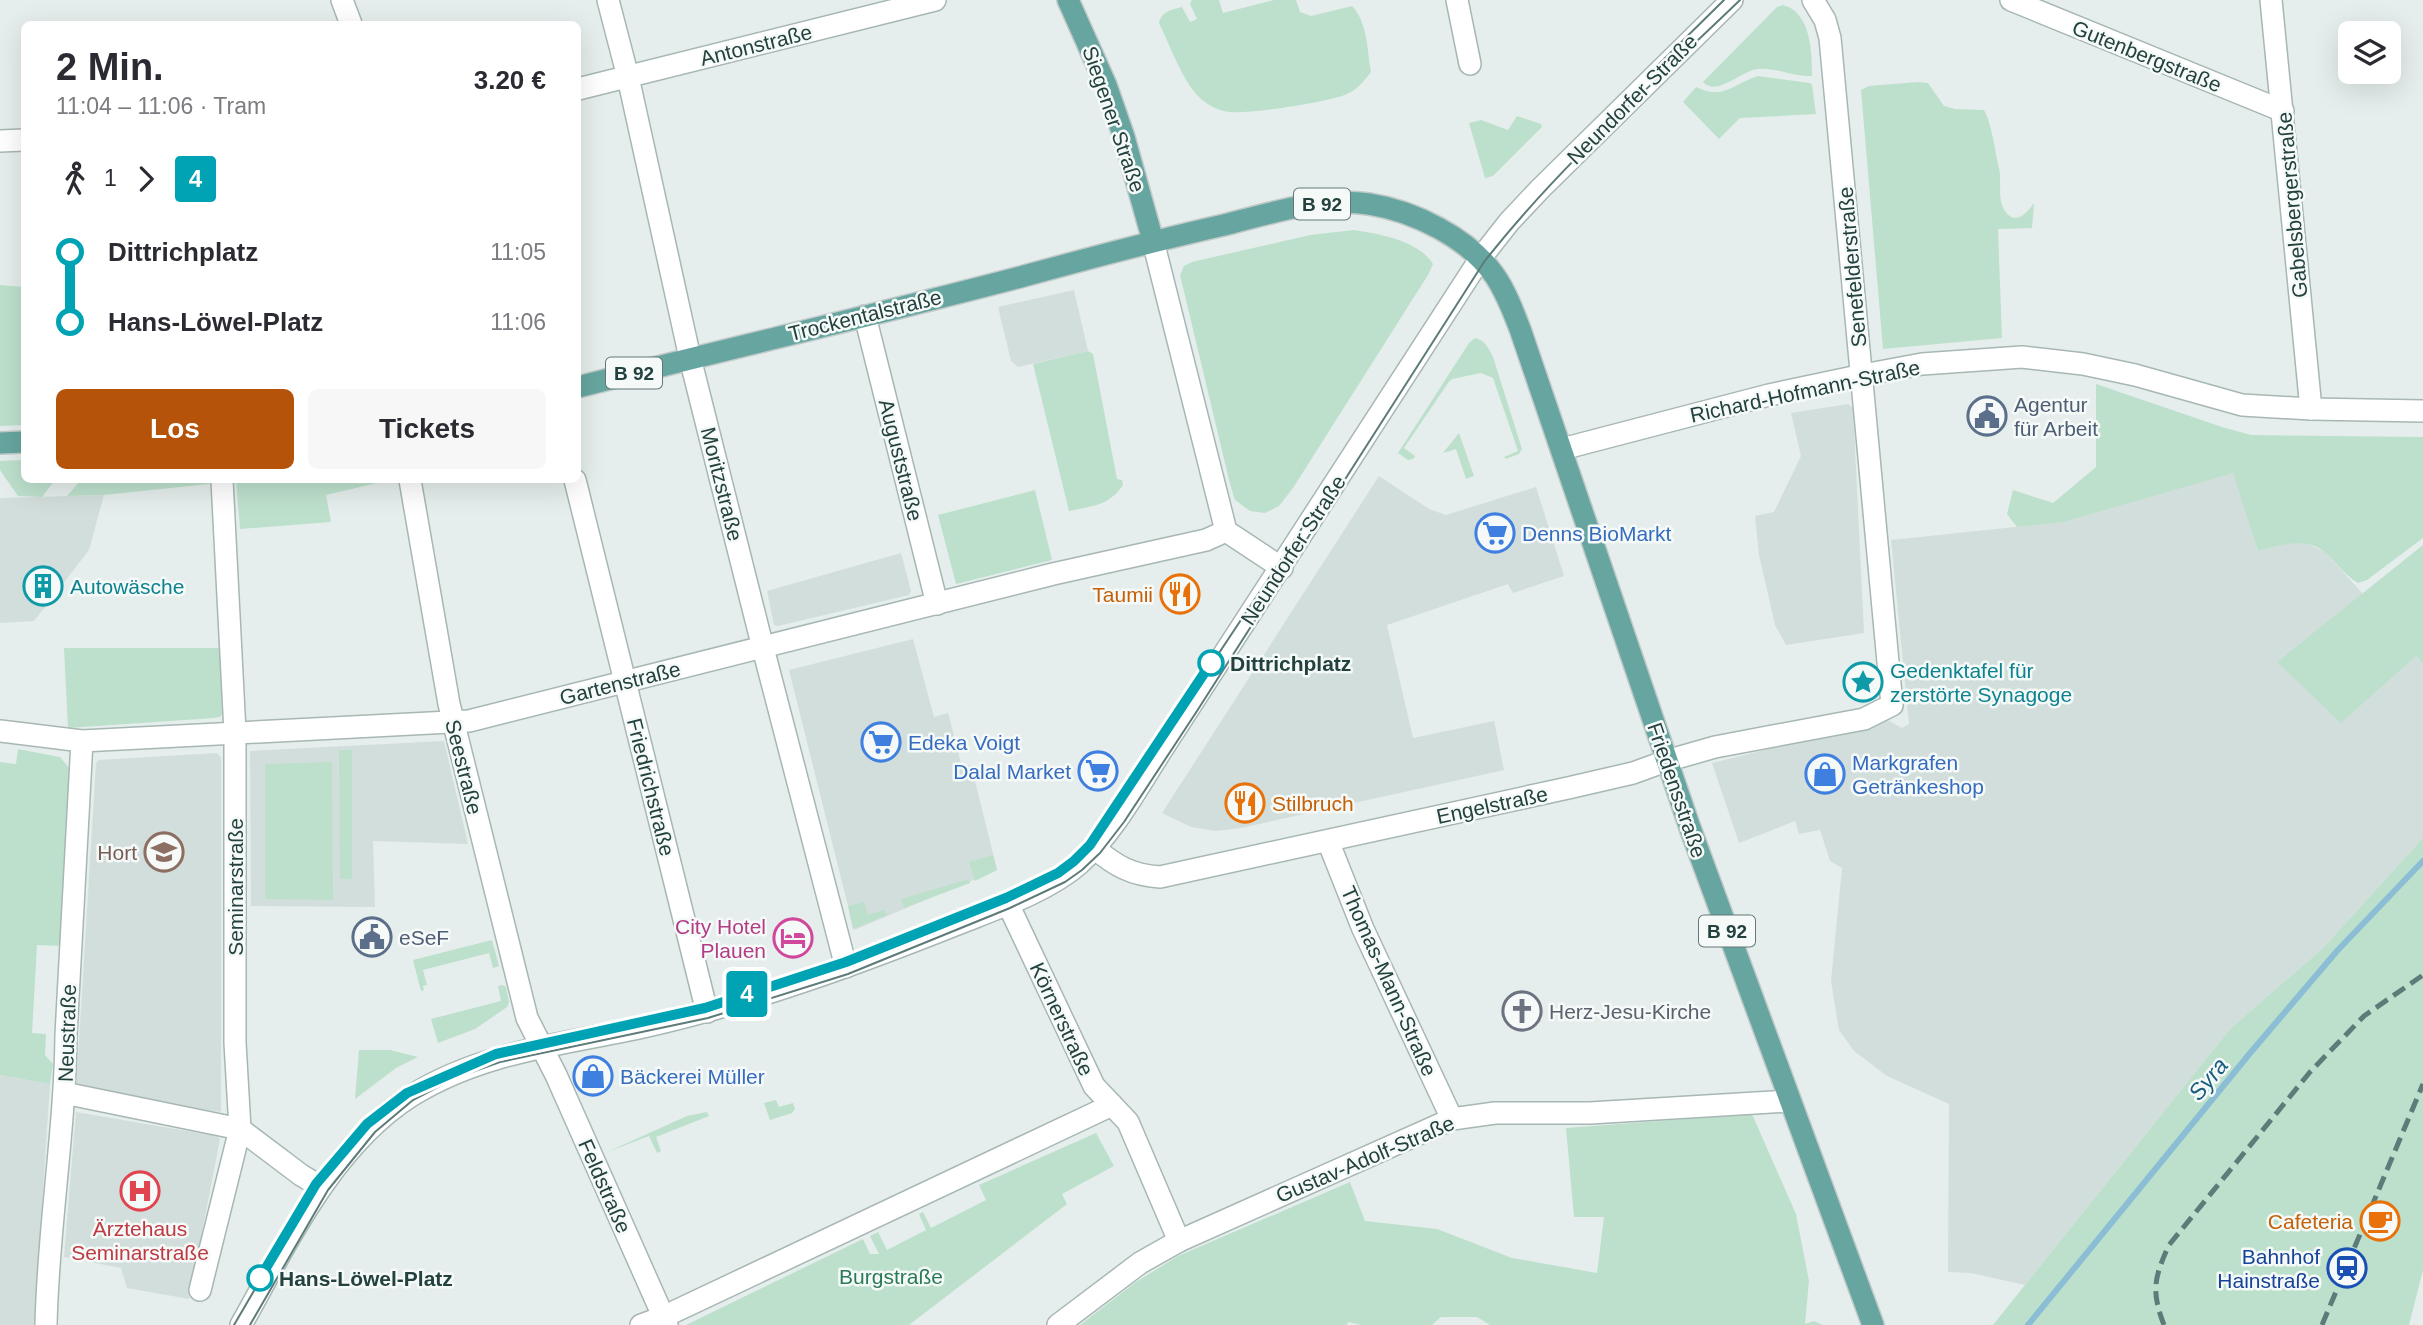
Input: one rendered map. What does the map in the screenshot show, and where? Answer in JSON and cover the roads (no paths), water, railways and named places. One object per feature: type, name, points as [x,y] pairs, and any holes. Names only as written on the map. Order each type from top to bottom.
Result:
[{"type":"main road","name":"Siegener Straße","points":[[1068,0],[1102,75],[1125,137],[1153,241]]},
{"type":"main road","name":"B 92","points":[[1153,241],[1294,208],[1338,203],[1366,204],[1386,207],[1422,221],[1440,230],[1480,259]]},
{"type":"main road","name":"Trockentalstraße","points":[[581,386],[1153,241]]},
{"type":"main road","name":"Friedensstraße","points":[[1480,259],[1495,276],[1516,317],[1665,761],[1873,1324]]},
{"type":"main road","points":[[0,443],[21,442]]},
{"type":"street","points":[[342,0],[350,21]]},
{"type":"street","name":"Moritzstraße","points":[[608,0],[628,76],[690,358],[846,967]]},
{"type":"street","name":"Antonstraße","points":[[581,88],[935,0]]},
{"type":"street","points":[[1457,0],[1470,64]]},
{"type":"street","name":"Neundorfer Straße","points":[[241,1325],[321,1187],[370,1128],[410,1097],[449,1075],[499,1058],[707,1012],[846,967],[1008,904],[1062,877],[1094,848],[1282,568],[1480,259],[1540,189],[1732,0]]},
{"type":"street","name":"Senefelderstraße","points":[[1813,0],[1825,20],[1830,38],[1892,705]]},
{"type":"street","name":"Gutenbergstraße","points":[[2011,0],[2283,111]]},
{"type":"street","name":"Gabelsbergerstraße","points":[[2272,0],[2311,409]]},
{"type":"street","points":[[0,141],[21,140]]},
{"type":"street","points":[[1153,241],[1226,531],[1282,568]]},
{"type":"street","name":"Auguststraße","points":[[865,316],[937,604]]},
{"type":"street","name":"Richard-Hofmann-Straße","points":[[1562,449],[1863,375],[1922,365],[2022,358],[2083,365],[2135,375],[2242,405],[2423,411]]},
{"type":"street","name":"Seminarstraße","points":[[200,1290],[240,1129],[235,1044],[236,732],[222,483]]},
{"type":"street","name":"Seestraße","points":[[411,483],[453,723],[527,1018],[541,1048]]},
{"type":"street","name":"Friedrichstraße","points":[[576,483],[707,1012]]},
{"type":"street","name":"Gartenstraße","points":[[0,731],[82,741],[453,723],[625,683],[1053,574],[1206,540],[1226,531]]},
{"type":"street","name":"Engelstraße","points":[[1094,848],[1116,866],[1142,876],[1160,877],[1633,773],[1715,747],[1864,719],[1892,705]]},
{"type":"street","name":"Neustraße","points":[[46,1325],[47,1266],[64,1093],[82,741]]},
{"type":"street","name":"Thomas-Mann-Straße","points":[[1328,841],[1363,929],[1452,1119]]},
{"type":"street","name":"Körnerstraße","points":[[1008,904],[1094,1086],[1128,1122],[1180,1241]]},
{"type":"street","name":"Feldstraße","points":[[541,1048],[665,1321]]},
{"type":"street","points":[[64,1093],[240,1129],[321,1187]]},
{"type":"street","name":"Gustav-Adolf-Straße","points":[[1058,1325],[1140,1263],[1180,1241],[1452,1119],[1495,1113],[1590,1113],[1790,1101]]},
{"type":"street","points":[[641,1325],[665,1321],[1112,1105]]},
{"type":"waterway","name":"Syra","points":[[2028,1325],[2251,1052],[2337,951],[2423,861]]},
{"type":"tram line","points":[[1659,64],[1724,0]]},
{"type":"tram line","points":[[250,1325],[328,1190],[375,1132],[413,1100],[455,1078],[500,1062],[708,1018],[848,974],[1010,908],[1065,882],[1082,870],[1100,853],[1124,822],[1484,262],[1543,192],[1575,159],[1740,0]]},
{"type":"tram line","points":[[521,1047],[705,1008],[846,963],[1006,898],[1058,873],[1075,861],[1090,845],[1308,519]]},
{"type":"tram line","name":"4","points":[[260,1278],[316,1184],[367,1124],[407,1093],[496,1054],[705,1008],[846,962],[1006,898],[1058,873],[1090,845],[1211,663]]},
{"type":"tram line","points":[[234,1325],[316,1184],[367,1124],[411,1091]]},
{"type":"railway","points":[[2164,1325],[2157,1303],[2156,1285],[2169,1245],[2310,1072],[2364,1016],[2423,975]]},
{"type":"railway","points":[[2322,1325],[2423,1084]]},
{"type":"place","name":"Agentur für Arbeit","points":[[1987,416]]},
{"type":"place","name":"Denns BioMarkt","points":[[1495,533]]},
{"type":"place","name":"Autowäsche","points":[[43,586]]},
{"type":"place","name":"Taumii","points":[[1180,594]]},
{"type":"place","name":"Dittrichplatz","points":[[1211,663]]},
{"type":"place","name":"Gedenktafel für zerstörte Synagoge","points":[[1863,682]]},
{"type":"place","name":"Edeka Voigt","points":[[881,742]]},
{"type":"place","name":"Dalal Market","points":[[1098,771]]},
{"type":"place","name":"Markgrafen Getränkeshop","points":[[1825,774]]},
{"type":"place","name":"Stilbruch","points":[[1245,803]]},
{"type":"place","name":"Hort","points":[[164,852]]},
{"type":"place","name":"eSeF","points":[[372,937]]},
{"type":"place","name":"City Hotel Plauen","points":[[793,938]]},
{"type":"place","name":"Herz-Jesu-Kirche","points":[[1522,1011]]},
{"type":"place","name":"Bäckerei Müller","points":[[593,1076]]},
{"type":"place","name":"Ärztehaus Seminarstraße","points":[[140,1191]]},
{"type":"place","name":"Cafeteria","points":[[2380,1221]]},
{"type":"place","name":"Bahnhof Hainstraße","points":[[2347,1268]]},
{"type":"place","name":"Hans-Löwel-Platz","points":[[260,1278]]},
{"type":"park label","name":"Burgstraße","points":[[891,1276]]}]
